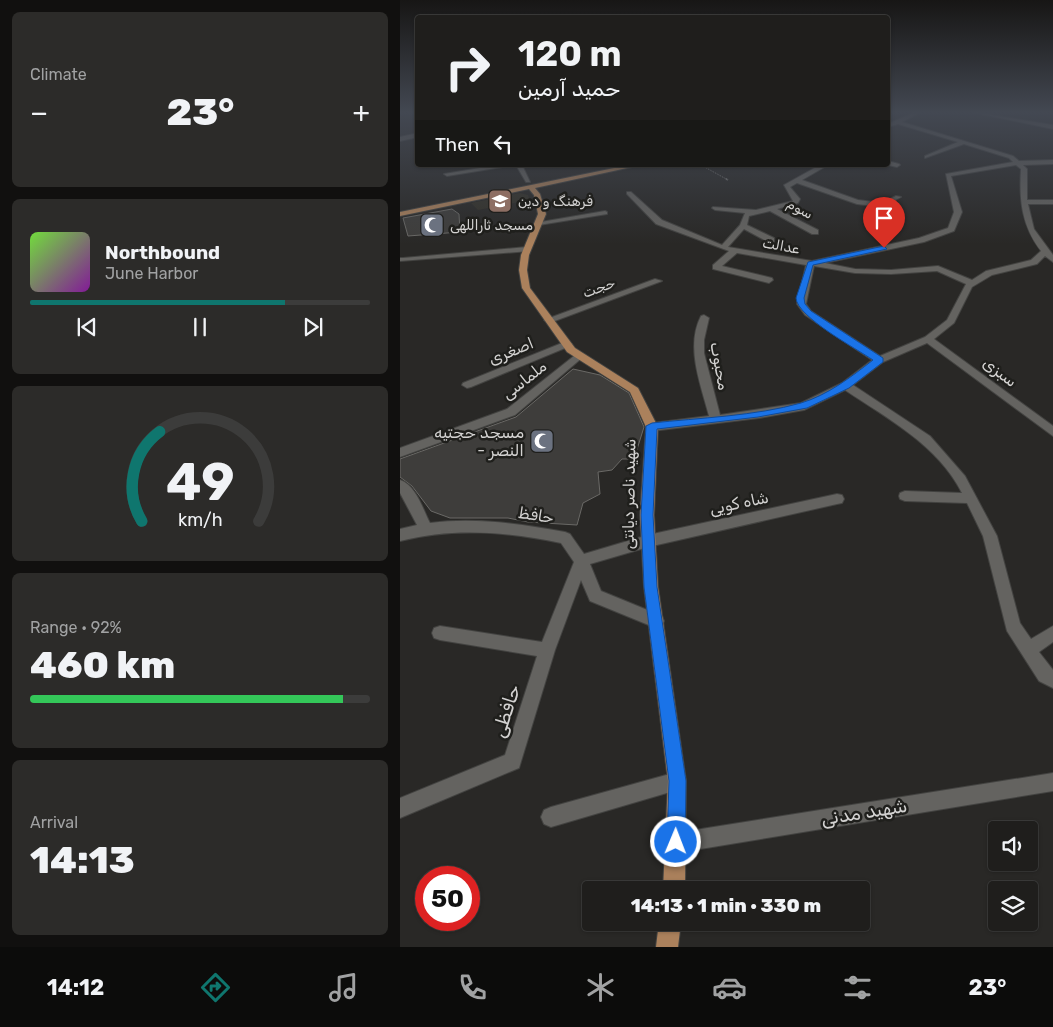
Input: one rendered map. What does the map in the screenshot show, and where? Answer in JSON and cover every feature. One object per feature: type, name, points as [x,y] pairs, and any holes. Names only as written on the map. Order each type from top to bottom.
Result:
[{"type":"main road","points":[[400,214],[600,167]]},
{"type":"main road","points":[[400,208],[627,167]]},
{"type":"main road","name":"شهید ناصر دیانتی","points":[[529,184],[537,194],[542,214],[527,249],[523,270],[526,288],[567,344],[579,355],[634,390],[652,426],[647,515],[648,541],[651,587],[677,781],[674,881]]},
{"type":"main road","points":[[667,947],[669,931]]},
{"type":"street","points":[[652,426],[804,406],[846,386],[880,360],[928,339],[951,321],[968,286],[972,283],[989,273],[1034,262],[1049,256],[1032,236],[1024,202],[1024,169],[1008,156]]},
{"type":"street","points":[[880,360],[808,313],[801,304],[810,264],[921,240],[951,229],[957,214],[948,175],[1018,163],[1053,162]]},
{"type":"street","points":[[890,163],[897,165]]},
{"type":"street","points":[[447,174],[498,167]]},
{"type":"street","points":[[519,167],[529,184]]},
{"type":"street","points":[[723,248],[743,226],[746,215],[796,202],[797,199],[786,186],[821,167]]},
{"type":"street","points":[[796,180],[858,202],[884,205],[898,197]]},
{"type":"street","name":"عدالت","points":[[630,193],[659,222],[723,248],[855,271],[891,272],[938,268],[972,283]]},
{"type":"street","points":[[1024,202],[1053,202]]},
{"type":"street","points":[[715,208],[754,212]]},
{"type":"street","name":"سوم","points":[[772,209],[815,232]]},
{"type":"street","points":[[539,223],[605,213]]},
{"type":"street","points":[[743,226],[771,240]]},
{"type":"street","points":[[403,260],[527,249]]},
{"type":"street","points":[[735,250],[716,267],[769,280]]},
{"type":"street","name":"حجت","points":[[549,320],[658,281]]},
{"type":"street","name":"محبوب","points":[[704,318],[699,340],[699,353],[715,419]]},
{"type":"street","name":"سبزی","points":[[928,339],[1053,432]]},
{"type":"street","name":"اصغری","points":[[467,385],[567,344]]},
{"type":"street","name":"ملماسی","points":[[400,453],[511,412],[579,355]]},
{"type":"street","points":[[846,386],[926,439],[962,479],[990,536],[1013,626],[1045,675],[1053,680]]},
{"type":"street","points":[[400,485],[408,493],[425,527]]},
{"type":"street","points":[[905,496],[971,498]]},
{"type":"street","name":"شاه کویی","points":[[581,560],[648,541],[837,499]]},
{"type":"street","name":"حافظ","points":[[400,535],[425,527],[518,528],[565,538],[581,560],[595,596],[656,621]]},
{"type":"street","name":"حافظی","points":[[400,808],[512,761],[546,650],[581,560]]},
{"type":"street","points":[[440,633],[546,650]]},
{"type":"street","points":[[1028,650],[1053,633]]},
{"type":"street","points":[[552,816],[677,781]]},
{"type":"street","name":"شهید مدنی","points":[[676,842],[1053,782]]},
{"type":"path","points":[[705,167],[728,180]]},
{"type":"shaded area","name":"فرهنگ و دین","points":[[520,193],[528,195],[530,200],[478,210],[471,203]]},
{"type":"building","name":"مسجد ثاراللهی","points":[[452,209],[459,214],[460,232],[408,236],[403,218]]},
{"type":"building","name":"مسجد حجتیه - النصر","points":[[573,369],[600,375],[629,393],[644,427],[634,459],[622,459],[612,470],[598,472],[600,494],[583,503],[577,525],[528,522],[508,518],[450,518],[431,511],[412,486],[400,477],[400,459],[516,417]]},
{"type":"place","name":"فرهنگ و دین","points":[[500,201]]},
{"type":"place","name":"مسجد ثاراللهی","points":[[432,225]]},
{"type":"place","name":"مسجد حجتیه - النصر","points":[[542,441]]},
{"type":"route","points":[[676,842],[677,781],[651,587],[647,515],[652,426],[758,414],[804,406],[846,386],[880,360],[808,313],[801,304],[800,298],[810,264],[884,248]]}]
